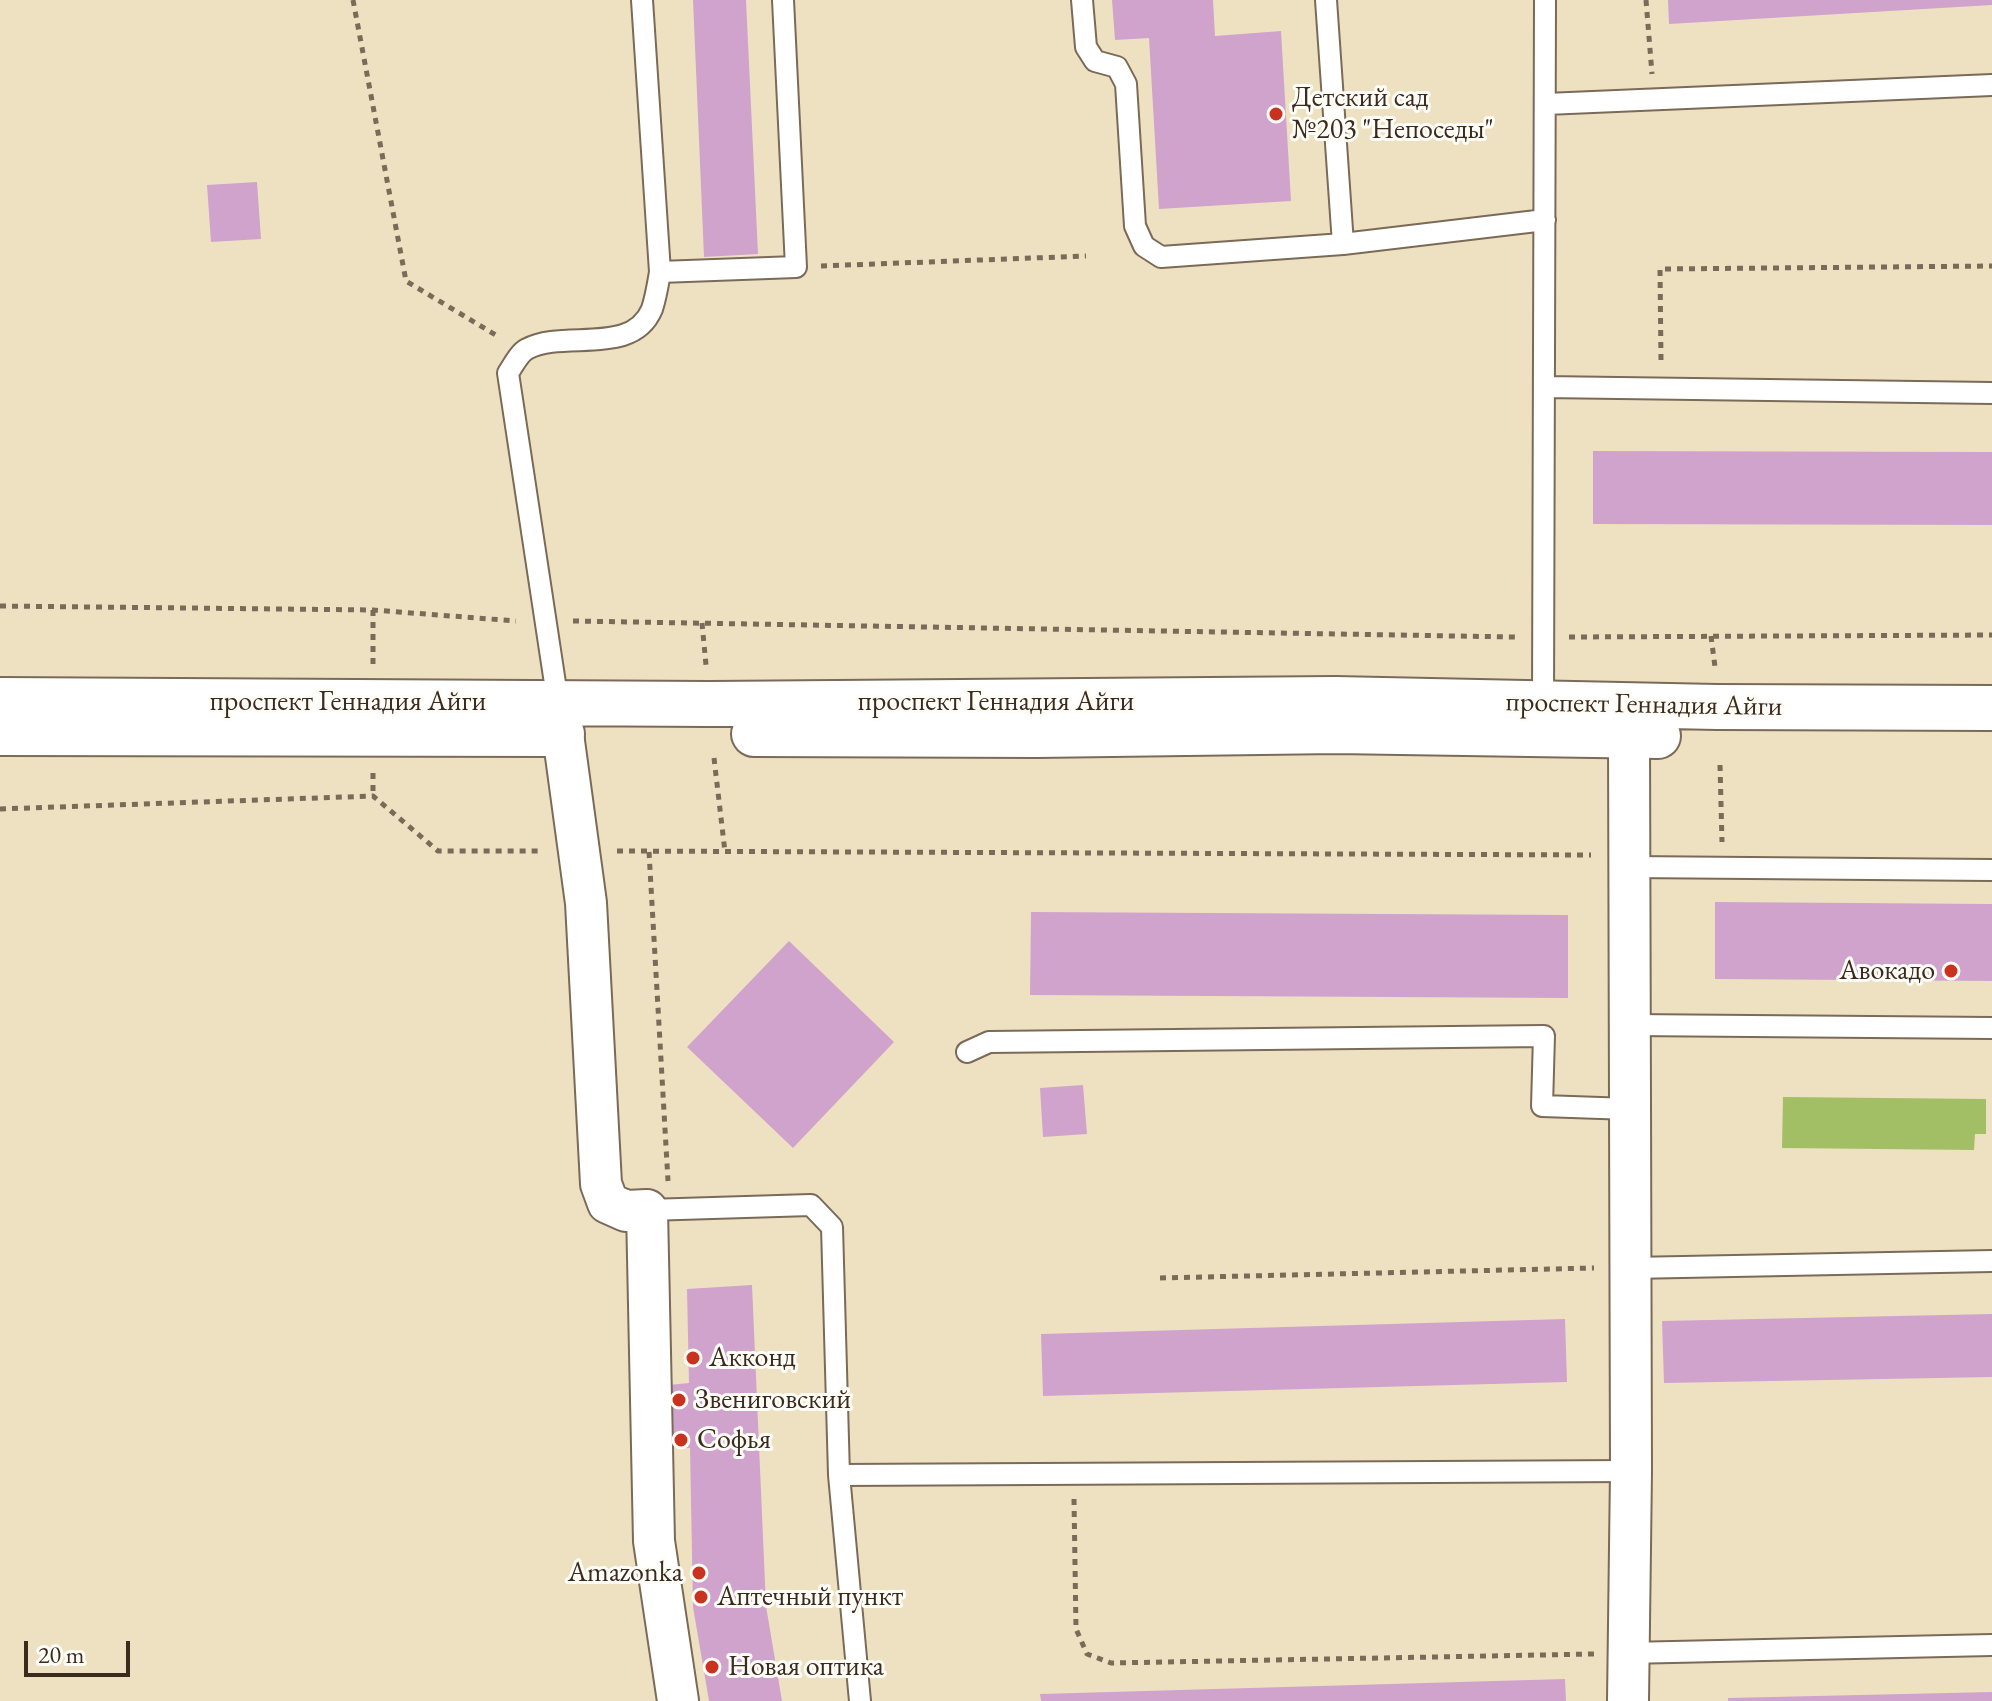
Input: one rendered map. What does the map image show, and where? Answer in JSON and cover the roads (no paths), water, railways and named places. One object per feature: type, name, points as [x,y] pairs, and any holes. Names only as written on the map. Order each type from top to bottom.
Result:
[{"type":"main road","name":"проспект Геннадия Айги","points":[[0,733],[1335,699],[1717,707],[1992,708]]},
{"type":"main road","name":"проспект Геннадия Айги","points":[[0,700],[1037,735],[1336,731],[1992,738]]},
{"type":"street","points":[[560,719],[586,903],[601,1184],[608,1203],[626,1211],[658,1210],[654,1541],[678,1701]]},
{"type":"street","points":[[1628,1701],[1630,1025],[1617,861],[1629,736]]},
{"type":"lane","points":[[560,719],[508,373],[524,350],[550,341],[614,338],[635,329],[651,311],[660,272],[642,0]]},
{"type":"lane","points":[[660,272],[796,267],[783,0]]},
{"type":"lane","points":[[1082,0],[1086,47],[1095,61],[1117,67],[1126,84],[1135,226],[1144,246],[1161,257],[1343,244],[1545,220]]},
{"type":"lane","points":[[1326,0],[1343,244]]},
{"type":"lane","points":[[1543,703],[1545,0]]},
{"type":"lane","points":[[1546,104],[1992,85]]},
{"type":"lane","points":[[1544,387],[1992,393]]},
{"type":"lane","points":[[1617,861],[1992,870]]},
{"type":"lane","points":[[1630,1025],[1992,1028]]},
{"type":"lane","points":[[967,1052],[989,1042],[1544,1036],[1542,1106],[1630,1109]]},
{"type":"lane","points":[[658,1210],[811,1205],[832,1227],[839,1475],[860,1701]]},
{"type":"lane","points":[[1631,1268],[1992,1261]]},
{"type":"lane","points":[[839,1475],[1631,1471]]},
{"type":"lane","points":[[1627,1653],[1992,1645]]},
{"type":"place","name":"Детский сад №203 \"Непоседы\"","points":[[1276,114]]},
{"type":"place","name":"Авокадо","points":[[1951,971]]},
{"type":"place","name":"Акконд","points":[[693,1358]]},
{"type":"place","name":"Звениговский","points":[[679,1400]]},
{"type":"place","name":"Софья","points":[[681,1440]]},
{"type":"place","name":"Amazonka","points":[[699,1573]]},
{"type":"place","name":"Аптечный пункт","points":[[701,1597]]},
{"type":"place","name":"Новая оптика","points":[[712,1667]]}]
